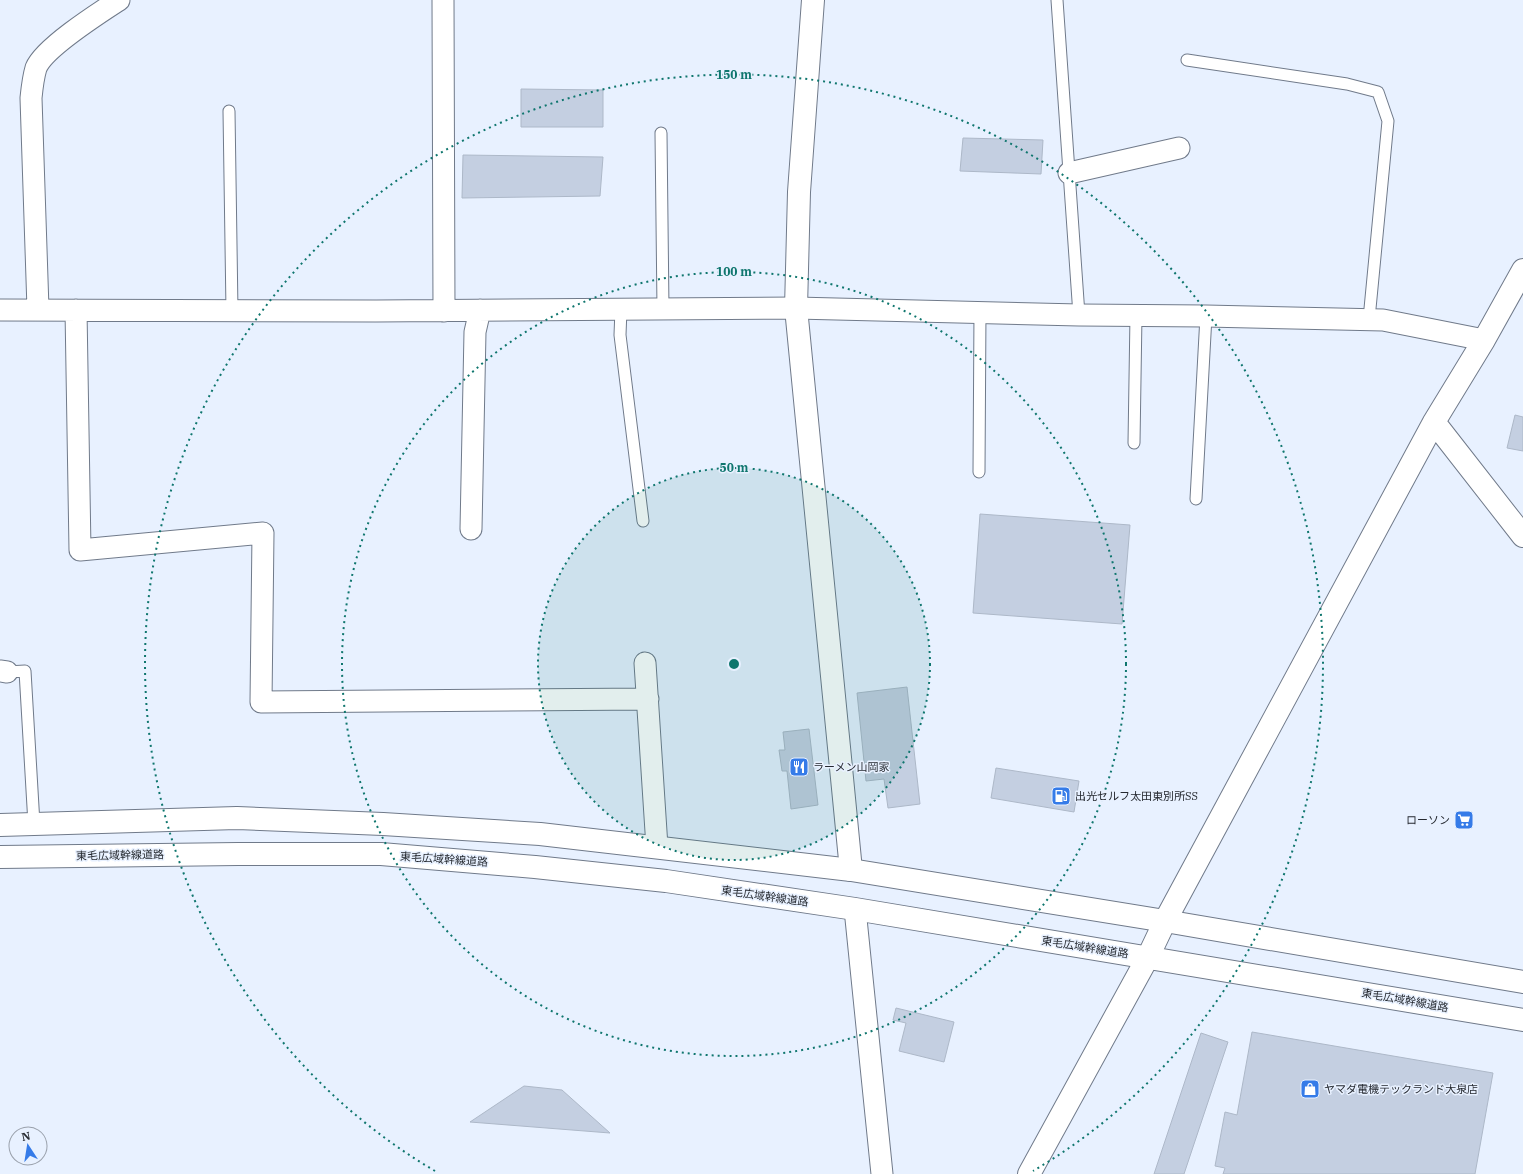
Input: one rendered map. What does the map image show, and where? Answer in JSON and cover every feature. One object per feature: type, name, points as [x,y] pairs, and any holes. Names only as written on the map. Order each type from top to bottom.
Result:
[{"type":"main road","points":[[813,0],[799,192],[796,308],[851,870]]},
{"type":"main road","points":[[1029,1174],[1148,957],[1165,921],[1434,422],[1484,340],[1523,270]]},
{"type":"main road","points":[[1434,422],[1523,536]]},
{"type":"main road","points":[[0,825],[237,818],[382,824],[540,834],[851,870],[1165,921],[1523,982]]},
{"type":"main road","name":"東毛広域幹線道路","points":[[0,857],[381,854],[535,866],[666,881],[855,909],[1523,1020]]},
{"type":"street","points":[[38,309],[31,98],[33,81],[37,66],[57,45],[119,0]]},
{"type":"street","points":[[443,0],[444,311]]},
{"type":"street","points":[[1069,173],[1179,148]]},
{"type":"street","points":[[0,310],[444,311],[796,308],[980,311],[1079,315],[1136,314],[1383,320],[1484,340]]},
{"type":"street","points":[[76,310],[80,550],[263,533],[261,702],[648,699]]},
{"type":"street","points":[[471,529],[475,332],[480,310]]},
{"type":"street","points":[[645,663],[657,847]]},
{"type":"street","points":[[855,909],[882,1174]]},
{"type":"lane","points":[[1057,0],[1079,315]]},
{"type":"lane","points":[[1187,60],[1347,84],[1378,92],[1388,121],[1369,319]]},
{"type":"lane","points":[[229,111],[232,311]]},
{"type":"lane","points":[[661,133],[663,309]]},
{"type":"lane","points":[[621,309],[620,335],[643,521]]},
{"type":"lane","points":[[979,472],[980,311]]},
{"type":"lane","points":[[1134,443],[1136,314]]},
{"type":"lane","points":[[1196,499],[1206,316]]},
{"type":"lane","points":[[4,672],[25,671],[34,824]]},
{"type":"building","points":[[521,89],[603,90],[603,127],[521,127]]},
{"type":"building","points":[[963,138],[1043,140],[1041,174],[960,171]]},
{"type":"building","points":[[463,155],[603,157],[600,196],[462,198]]},
{"type":"building","points":[[1515,415],[1523,417],[1523,451],[1507,448]]},
{"type":"building","points":[[980,514],[1130,525],[1122,624],[973,613]]},
{"type":"building","points":[[907,687],[920,804],[888,808],[884,779],[866,781],[857,693]]},
{"type":"building","points":[[809,729],[818,805],[791,809],[787,771],[782,771],[779,750],[785,750],[783,732]]},
{"type":"building","points":[[996,768],[1079,781],[1074,812],[991,798]]},
{"type":"building","points":[[896,1008],[954,1022],[944,1062],[899,1051],[906,1023],[893,1020]]},
{"type":"building","points":[[1252,1032],[1493,1073],[1475,1174],[1223,1174],[1225,1168],[1215,1166],[1225,1112],[1237,1115]]},
{"type":"building","points":[[1201,1033],[1228,1042],[1184,1174],[1154,1174]]},
{"type":"building","points":[[524,1086],[562,1090],[610,1133],[470,1122]]},
{"type":"place","name":"ラーメン山岡家","points":[[799,767]]},
{"type":"place","name":"出光セルフ太田東別所SS","points":[[1061,796]]},
{"type":"place","name":"ローソン","points":[[1464,820]]},
{"type":"place","name":"ヤマダ電機テックランド大泉店","points":[[1310,1089]]}]
